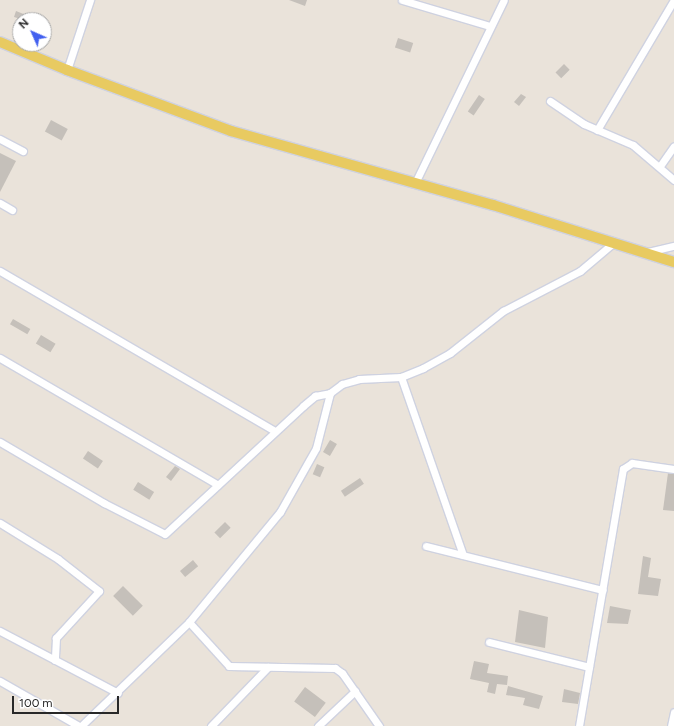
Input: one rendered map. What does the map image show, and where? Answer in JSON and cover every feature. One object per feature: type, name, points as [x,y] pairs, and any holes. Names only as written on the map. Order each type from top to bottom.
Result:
[{"type":"main road","points":[[0,42],[67,70],[231,131],[415,183],[612,244],[647,252],[674,262]]},
{"type":"street","points":[[67,70],[90,0]]},
{"type":"street","points":[[402,0],[415,2],[490,26]]},
{"type":"street","points":[[415,183],[490,26],[504,0]]},
{"type":"street","points":[[597,130],[674,0]]},
{"type":"street","points":[[550,101],[597,130],[633,145],[660,166],[674,180]]},
{"type":"street","points":[[0,139],[23,151]]},
{"type":"street","points":[[660,166],[674,146]]},
{"type":"street","points":[[0,203],[12,210]]},
{"type":"street","points":[[0,442],[163,534],[218,485],[274,431],[315,396],[330,393],[342,384],[359,379],[401,377],[450,353],[482,325],[580,271],[612,244]]},
{"type":"street","points":[[647,252],[674,246]]},
{"type":"street","points":[[0,271],[274,431]]},
{"type":"street","points":[[0,358],[218,485]]},
{"type":"street","points":[[401,377],[463,556]]},
{"type":"street","points":[[1,683],[80,726],[118,693],[189,622],[280,512],[316,448],[330,393]]},
{"type":"street","points":[[579,726],[623,468],[632,463],[674,469]]},
{"type":"street","points":[[0,523],[58,559],[99,591],[56,638],[55,660]]},
{"type":"street","points":[[426,546],[603,590]]},
{"type":"street","points":[[189,622],[229,666],[335,668],[355,691],[378,726]]},
{"type":"street","points":[[0,631],[118,693]]},
{"type":"street","points":[[489,642],[590,667]]},
{"type":"street","points":[[211,726],[268,667]]},
{"type":"street","points":[[318,726],[355,691]]},
{"type":"street","points":[[671,726],[674,712]]},
{"type":"building","points":[[289,0],[307,0],[305,6]]},
{"type":"building","points":[[398,38],[413,43],[410,52],[395,48]]},
{"type":"building","points":[[564,64],[570,70],[561,78],[556,72]]},
{"type":"building","points":[[521,94],[526,97],[519,106],[514,102]]},
{"type":"building","points":[[479,95],[485,99],[474,115],[468,112]]},
{"type":"building","points":[[51,120],[68,129],[62,140],[45,131]]},
{"type":"building","points":[[0,153],[16,161],[0,192]]},
{"type":"building","points":[[13,319],[30,329],[27,334],[10,324]]},
{"type":"building","points":[[41,335],[56,344],[50,352],[36,344]]},
{"type":"building","points":[[330,440],[337,444],[330,456],[323,452]]},
{"type":"building","points":[[88,451],[103,461],[98,469],[83,458]]},
{"type":"building","points":[[317,464],[324,467],[320,477],[313,474]]},
{"type":"building","points":[[175,466],[180,469],[171,481],[166,477]]},
{"type":"building","points":[[668,473],[674,474],[674,511],[663,510]]},
{"type":"building","points":[[360,478],[364,484],[345,497],[341,491]]},
{"type":"building","points":[[138,482],[154,492],[149,500],[133,490]]},
{"type":"building","points":[[225,522],[231,528],[220,538],[214,533]]},
{"type":"building","points":[[643,556],[651,558],[648,577],[661,579],[658,596],[638,594]]},
{"type":"building","points":[[193,560],[198,566],[185,577],[180,571]]},
{"type":"building","points":[[123,586],[143,606],[133,616],[113,596]]},
{"type":"building","points":[[610,606],[631,610],[628,624],[607,623]]},
{"type":"building","points":[[519,610],[548,617],[545,648],[515,642]]},
{"type":"building","points":[[474,661],[489,664],[487,673],[508,676],[507,685],[497,684],[495,694],[487,692],[489,683],[470,679]]},
{"type":"building","points":[[508,686],[543,696],[539,709],[523,705],[525,698],[506,695]]},
{"type":"building","points":[[305,687],[326,703],[315,717],[294,701]]},
{"type":"building","points":[[564,689],[580,693],[578,704],[562,702]]}]
